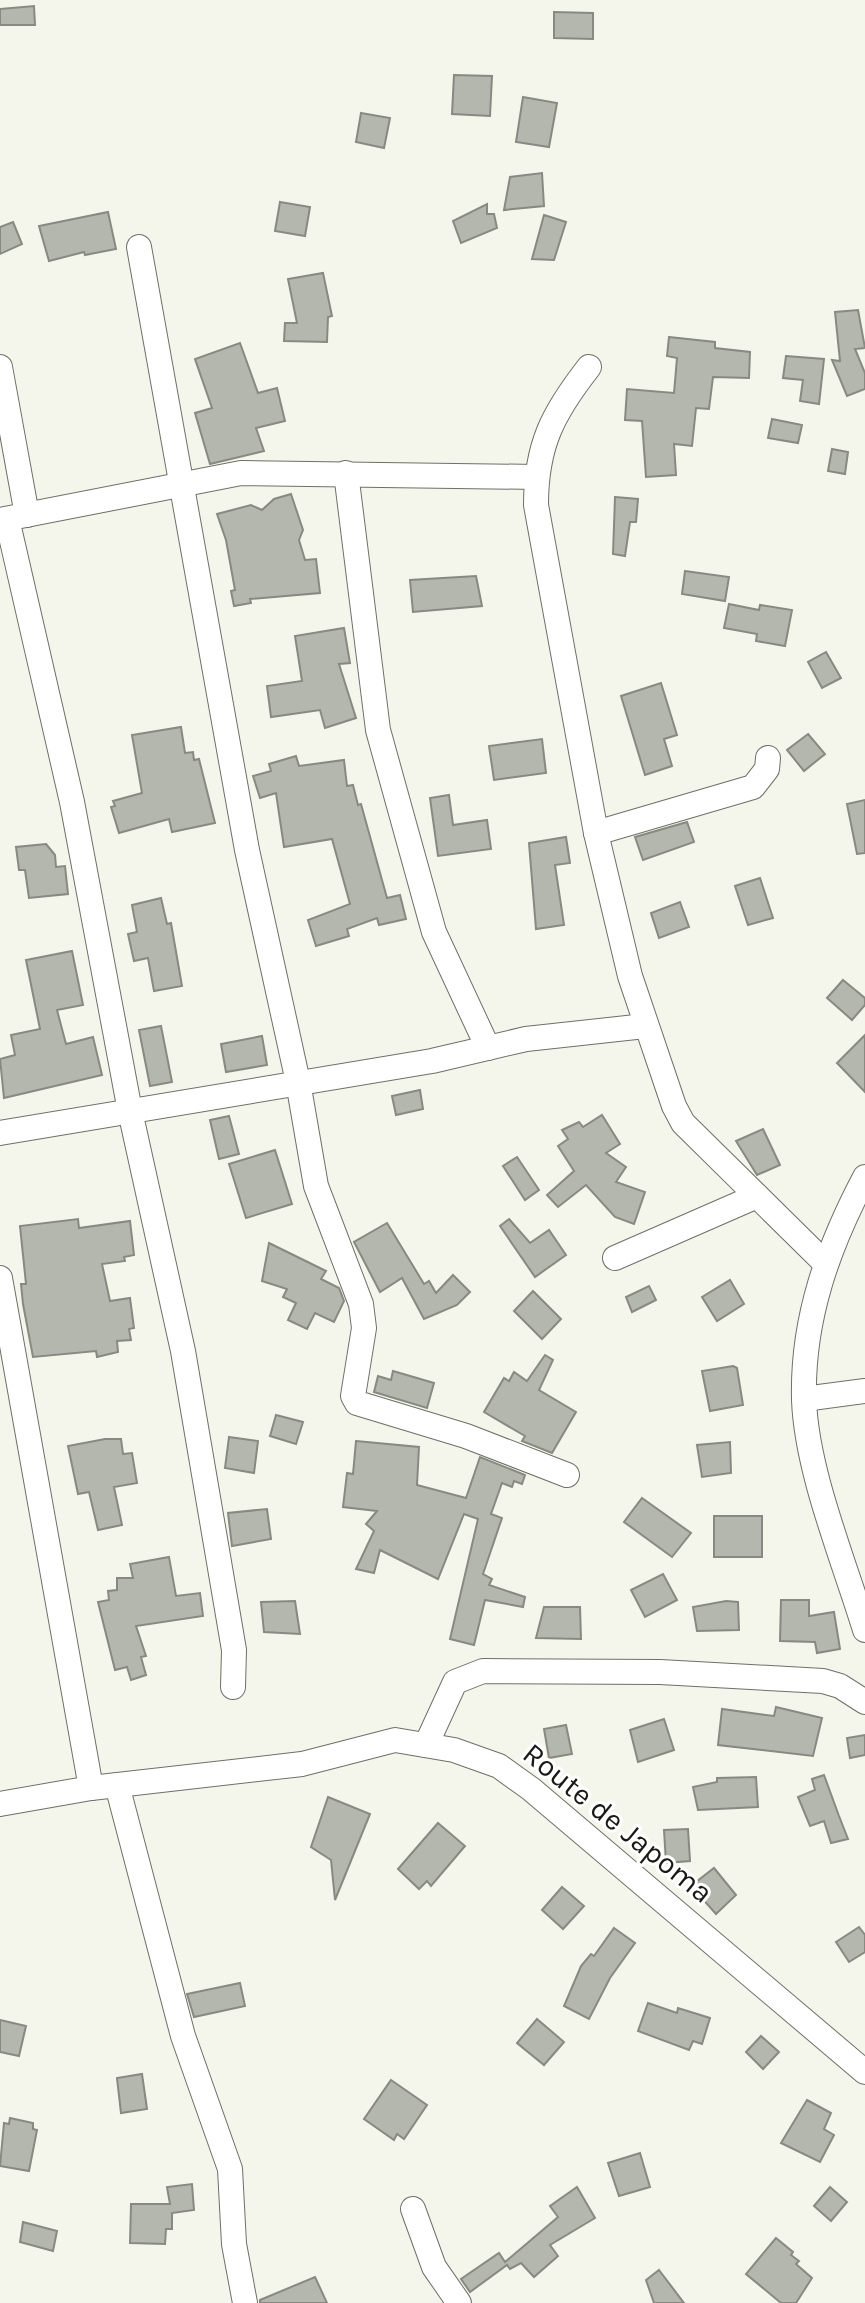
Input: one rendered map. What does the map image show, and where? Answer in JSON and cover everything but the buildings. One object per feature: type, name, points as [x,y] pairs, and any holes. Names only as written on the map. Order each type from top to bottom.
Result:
[{"type":"street","points":[[139,247],[247,850],[298,1082],[316,1186],[361,1304],[364,1328],[353,1389],[357,1403],[466,1436],[567,1475]]},
{"type":"street","points":[[0,367],[11,518],[72,802],[130,1111],[183,1351],[234,1650],[233,1687]]},
{"type":"street","points":[[589,367],[560,404],[546,434],[536,477],[536,505],[596,833],[645,1026],[683,1123],[824,1262]]},
{"type":"street","points":[[11,518],[241,473],[536,477]]},
{"type":"street","points":[[346,473],[378,730],[434,932],[488,1048]]},
{"type":"street","points":[[596,833],[753,787],[767,769],[768,758]]},
{"type":"street","points":[[0,1133],[526,1039],[645,1026]]},
{"type":"street","points":[[865,1177],[824,1262],[810,1324],[804,1399],[809,1441],[865,1630]]},
{"type":"street","points":[[615,1258],[757,1196]]},
{"type":"street","points":[[0,1278],[91,1788]]},
{"type":"street","points":[[804,1399],[865,1391]]},
{"type":"street","points":[[426,1745],[455,1682],[483,1671],[660,1672],[823,1681],[840,1686],[865,1702]]},
{"type":"street","name":"Route de Japoma","points":[[0,1804],[91,1788],[302,1764],[395,1740],[454,1750],[499,1766],[531,1789],[865,2072]]},
{"type":"street","points":[[117,1785],[183,2036],[230,2169],[234,2244],[245,2303]]},
{"type":"street","points":[[413,2209],[434,2267],[459,2303]]}]
